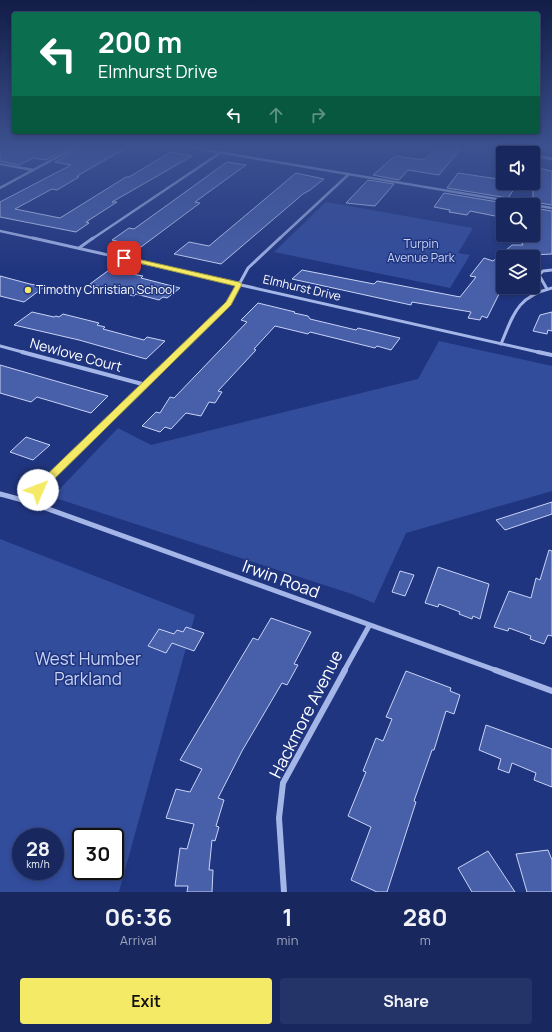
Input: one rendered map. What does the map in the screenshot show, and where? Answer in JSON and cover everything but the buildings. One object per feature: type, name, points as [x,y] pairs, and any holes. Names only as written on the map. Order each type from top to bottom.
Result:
[{"type":"street","points":[[79,248],[166,190]]},
{"type":"street","points":[[26,501],[229,303],[248,268],[332,190]]},
{"type":"street","points":[[442,190],[496,199]]},
{"type":"street","points":[[540,206],[552,208]]},
{"type":"street","name":"Elmhurst Drive","points":[[0,231],[552,355]]},
{"type":"street","points":[[547,289],[539,275],[543,271],[552,270]]},
{"type":"street","points":[[501,344],[521,301],[533,294],[552,288]]},
{"type":"street","name":"Newlove Court","points":[[0,346],[146,385]]},
{"type":"street","name":"Irwin Road","points":[[0,494],[26,501],[552,691]]},
{"type":"street","name":"Hackmore Avenue","points":[[284,892],[279,818],[283,783],[369,626]]},
{"type":"green space","name":"Turpin Avenue Park","points":[[326,202],[473,228],[458,253],[470,255],[450,288],[274,252]]},
{"type":"green space","points":[[439,341],[552,366],[552,491],[406,533],[374,603],[352,594],[52,497],[118,428],[151,445],[418,379]]},
{"type":"green space","name":"West Humber Parkland","points":[[0,539],[195,615],[124,874],[124,828],[72,828],[72,880],[122,880],[119,892],[0,892]]},
{"type":"place","name":"Timothy Christian School","points":[[28,290]]},
{"type":"route","points":[[38,490],[229,303],[239,284],[124,258]]}]
